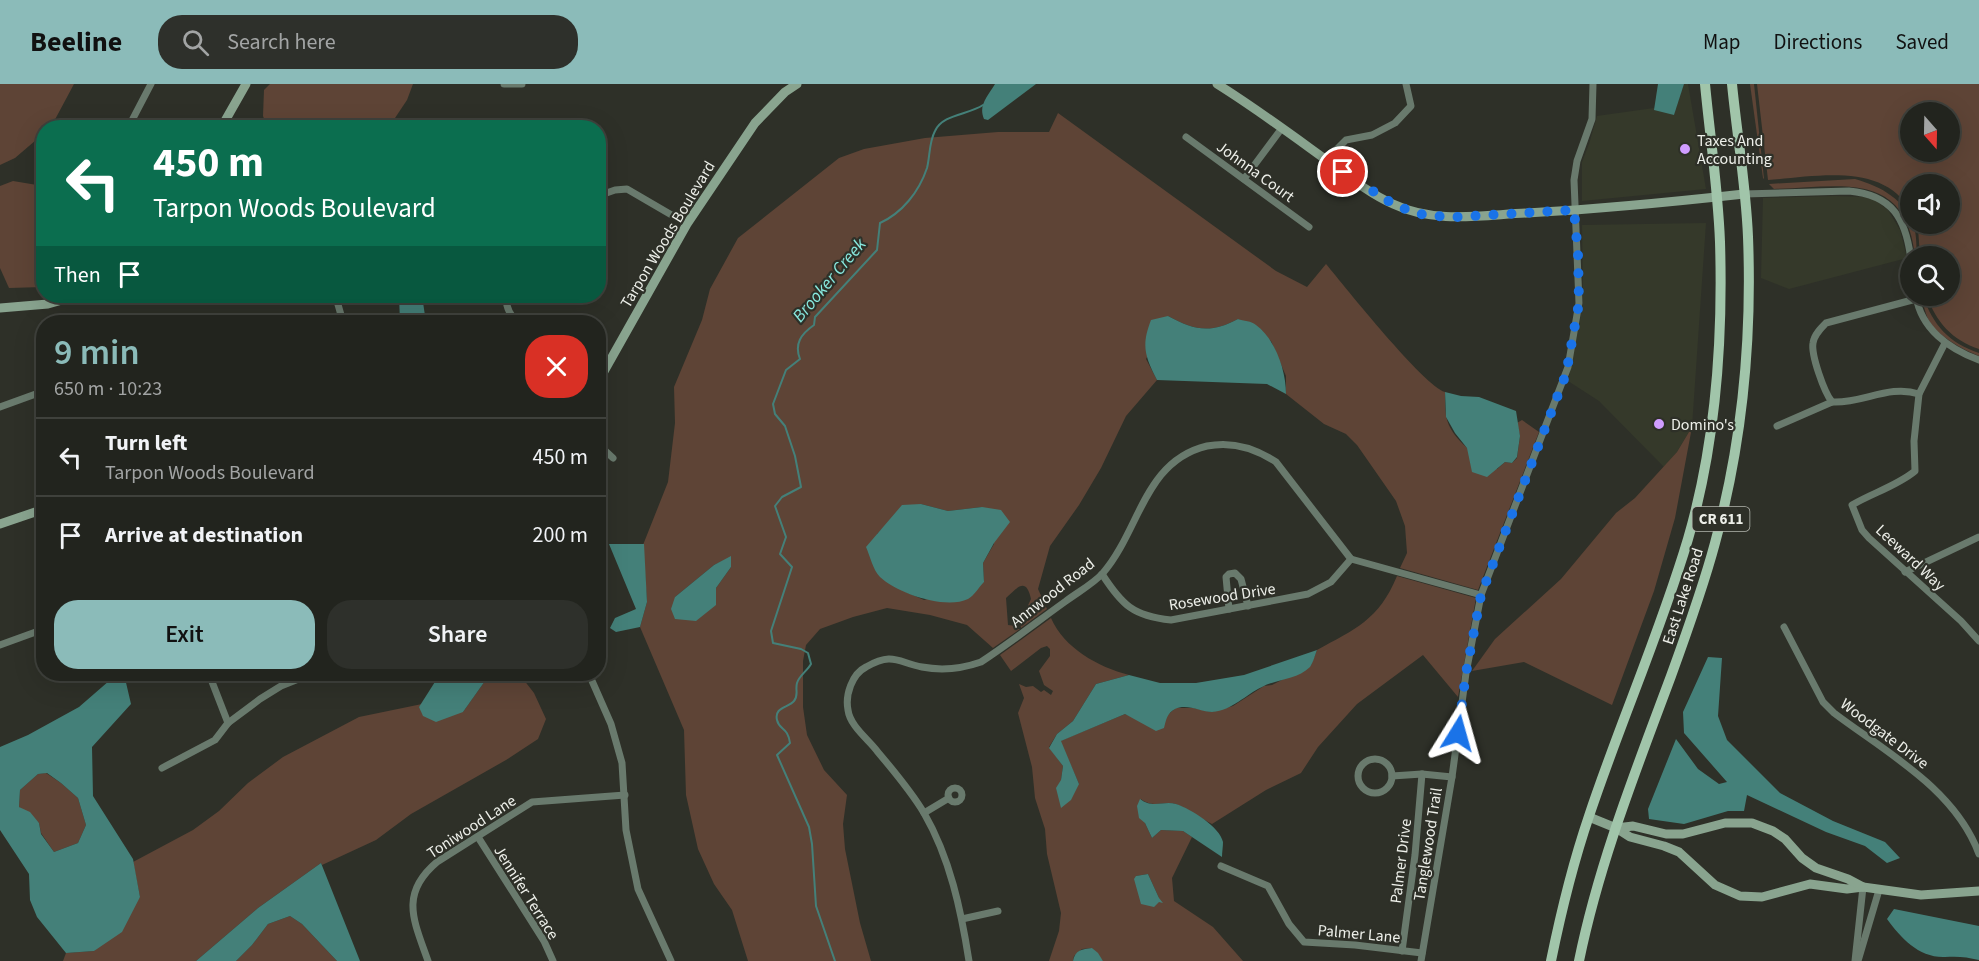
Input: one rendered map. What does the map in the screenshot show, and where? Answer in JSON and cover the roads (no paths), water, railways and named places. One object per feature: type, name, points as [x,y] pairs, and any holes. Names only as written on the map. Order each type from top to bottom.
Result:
[{"type":"main road","name":"East Lake Road","points":[[1551,961],[1557,930],[1589,817],[1663,616],[1688,538],[1711,429],[1717,368],[1720,297],[1717,197],[1705,84]]},
{"type":"main road","name":"East Lake Road","points":[[1579,961],[1594,896],[1616,828],[1689,626],[1715,545],[1728,493],[1739,433],[1748,333],[1748,237],[1732,84]]},
{"type":"street","points":[[132,120],[151,84]]},
{"type":"street","points":[[226,120],[246,84]]},
{"type":"street","points":[[504,84],[522,84]]},
{"type":"street","name":"Tarpon Woods Boulevard","points":[[606,363],[687,224],[755,123],[785,92],[797,84]]},
{"type":"street","points":[[1217,84],[1360,184],[1393,204],[1415,213],[1456,217],[1574,210],[1744,194],[1866,192],[1877,196],[1899,218],[1908,246]]},
{"type":"street","points":[[1326,160],[1346,140],[1372,135],[1395,123],[1411,106],[1406,84]]},
{"type":"street","name":"Tanglewood Trail","points":[[1422,957],[1452,777],[1466,673],[1481,595],[1566,374],[1579,303],[1574,180],[1577,161],[1592,119],[1593,84]]},
{"type":"street","points":[[1244,179],[1282,128]]},
{"type":"street","name":"Johnna Court","points":[[1186,137],[1309,227]]},
{"type":"street","points":[[606,193],[627,189],[687,224]]},
{"type":"street","points":[[1832,402],[1822,385],[1813,344],[1817,333],[1826,322],[1900,302]]},
{"type":"street","points":[[0,308],[52,303]]},
{"type":"street","points":[[1919,306],[1926,324],[1945,343],[1979,360]]},
{"type":"street","name":"Leeward Way","points":[[1945,343],[1919,394],[1914,441],[1915,471],[1908,477],[1852,505],[1862,530],[1905,572],[1976,632],[1979,641]]},
{"type":"street","points":[[1778,426],[1832,402],[1845,403],[1894,391],[1919,394]]},
{"type":"street","points":[[0,407],[36,394]]},
{"type":"street","name":"Annwood Road","points":[[969,961],[962,919],[943,854],[924,813],[898,776],[855,726],[848,711],[848,693],[853,679],[863,668],[883,659],[899,659],[921,667],[945,669],[963,669],[981,662],[1102,574],[1165,468],[1195,449],[1215,445],[1236,445],[1261,452],[1276,462],[1351,560]]},
{"type":"street","points":[[606,451],[613,458]]},
{"type":"street","points":[[0,524],[36,512]]},
{"type":"street","points":[[1905,572],[1979,537]]},
{"type":"street","points":[[1351,560],[1481,595]]},
{"type":"street","name":"Rosewood Drive","points":[[1102,574],[1123,601],[1137,612],[1148,618],[1171,620],[1293,598],[1318,590],[1330,582],[1351,560]]},
{"type":"street","points":[[1229,609],[1226,577],[1232,573],[1242,579],[1248,606]]},
{"type":"street","name":"Woodgate Drive","points":[[1784,627],[1823,702],[1834,713],[1922,778],[1957,811],[1979,854]]},
{"type":"street","points":[[0,645],[36,631]]},
{"type":"street","points":[[212,681],[228,723]]},
{"type":"street","points":[[162,768],[215,740],[228,723],[281,686],[293,681]]},
{"type":"street","points":[[592,681],[611,724],[622,763],[626,830],[638,889],[671,961]]},
{"type":"street","points":[[1379,759],[1389,766],[1392,776],[1388,787],[1373,793],[1363,789],[1358,773],[1368,760],[1379,759]]},
{"type":"street","points":[[1392,776],[1422,774],[1452,777]]},
{"type":"street","name":"Palmer Drive","points":[[1402,951],[1415,855],[1422,774]]},
{"type":"street","name":"Toniwood Lane","points":[[428,961],[413,916],[412,900],[425,873],[437,862],[532,802],[625,795]]},
{"type":"street","points":[[924,813],[949,798]]},
{"type":"street","points":[[1589,817],[1616,828],[1630,837],[1679,852],[1715,885],[1740,896],[1762,897],[1810,884],[1847,889],[1863,887]]},
{"type":"street","points":[[1616,828],[1633,826],[1674,835],[1692,833],[1725,823],[1752,823],[1773,831],[1785,839],[1802,858],[1816,868],[1863,887],[1921,895],[1979,891]]},
{"type":"street","name":"Jennifer Terrace","points":[[478,837],[554,961]]},
{"type":"street","name":"Palmer Lane","points":[[1221,866],[1268,886],[1289,924],[1304,942],[1402,951],[1422,957]]},
{"type":"street","points":[[1857,961],[1863,887]]},
{"type":"street","points":[[1857,961],[1879,890]]},
{"type":"street","points":[[962,919],[998,911]]},
{"type":"water","points":[[995,84],[1036,84],[988,120],[984,119],[983,105]]},
{"type":"water","points":[[1658,84],[1684,84],[1674,115],[1654,110]]},
{"type":"water","points":[[399,303],[423,303],[425,315],[400,315]]},
{"type":"water","points":[[1168,316],[1202,328],[1219,327],[1238,319],[1254,324],[1263,331],[1274,347],[1282,366],[1286,394],[1267,384],[1157,380],[1147,357],[1146,337],[1151,320]]},
{"type":"water","points":[[1445,392],[1479,397],[1516,411],[1520,436],[1517,457],[1512,463],[1505,462],[1487,477],[1472,472],[1467,448],[1446,417]]},
{"type":"water","points":[[921,504],[948,511],[982,507],[1001,510],[1010,522],[994,543],[983,563],[984,582],[968,599],[947,602],[922,598],[898,589],[875,571],[866,547],[902,505]]},
{"type":"water","points":[[609,544],[644,544],[647,602],[640,627],[616,632],[610,628],[615,618],[636,609]]},
{"type":"water","points":[[731,556],[731,567],[716,588],[716,605],[696,621],[675,619],[671,609],[675,597],[714,565]]},
{"type":"water","points":[[1317,650],[1310,667],[1305,671],[1262,687],[1219,711],[1208,712],[1180,707],[1172,711],[1164,728],[1156,731],[1125,714],[1061,741],[1079,784],[1071,800],[1061,808],[1056,788],[1061,780],[1063,766],[1049,748],[1057,734],[1073,721],[1096,684],[1129,675],[1160,683],[1196,683],[1244,675]]},
{"type":"water","points":[[1708,657],[1722,658],[1718,716],[1727,740],[1780,793],[1833,821],[1885,842],[1900,858],[1887,863],[1865,846],[1826,832],[1747,795],[1744,811],[1728,811],[1684,824],[1649,819],[1648,809],[1676,739],[1698,769],[1719,784],[1727,782],[1684,733],[1683,712]]},
{"type":"water","points":[[109,681],[126,681],[131,704],[92,747],[93,796],[133,859],[140,897],[122,932],[94,951],[66,953],[37,917],[30,900],[29,874],[0,830],[0,747],[28,735],[79,707]],"holes":[[[47,773],[78,798],[86,825],[78,843],[54,852],[41,834],[39,823],[30,812],[19,807],[20,790],[38,774]]]},
{"type":"water","points":[[436,681],[485,681],[463,712],[436,722],[423,716],[419,707]]},
{"type":"water","points":[[1140,799],[1154,804],[1176,804],[1204,819],[1221,836],[1222,857],[1183,831],[1161,830],[1152,838],[1145,823],[1139,818],[1137,806]]},
{"type":"water","points":[[321,863],[360,961],[337,961],[302,924],[290,916],[268,924],[236,961],[196,961],[258,908]]},
{"type":"water","points":[[1148,874],[1163,903],[1159,902],[1154,907],[1141,904],[1134,879],[1136,876]]},
{"type":"water","points":[[1894,909],[1979,926],[1979,960],[1936,956],[1912,946],[1887,919]]},
{"type":"water","points":[[1092,948],[1103,961],[1073,961],[1075,954]]},
{"type":"waterway","name":"Brooker Creek","points":[[835,961],[816,906],[809,827],[777,755],[790,743],[787,734],[778,723],[778,713],[794,701],[798,680],[811,664],[808,653],[801,649],[773,643],[771,631],[792,567],[780,554],[786,537],[775,506],[782,497],[801,487],[795,456],[785,426],[775,414],[773,404],[786,370],[800,359],[798,344],[802,336],[814,325],[815,317],[877,250],[880,223],[896,214],[909,201],[919,185],[927,168],[933,135],[939,125],[950,118],[983,105]]},
{"type":"place","name":"Taxes And Accounting","points":[[1685,149]]},
{"type":"place","name":"Domino's","points":[[1659,424]]}]
